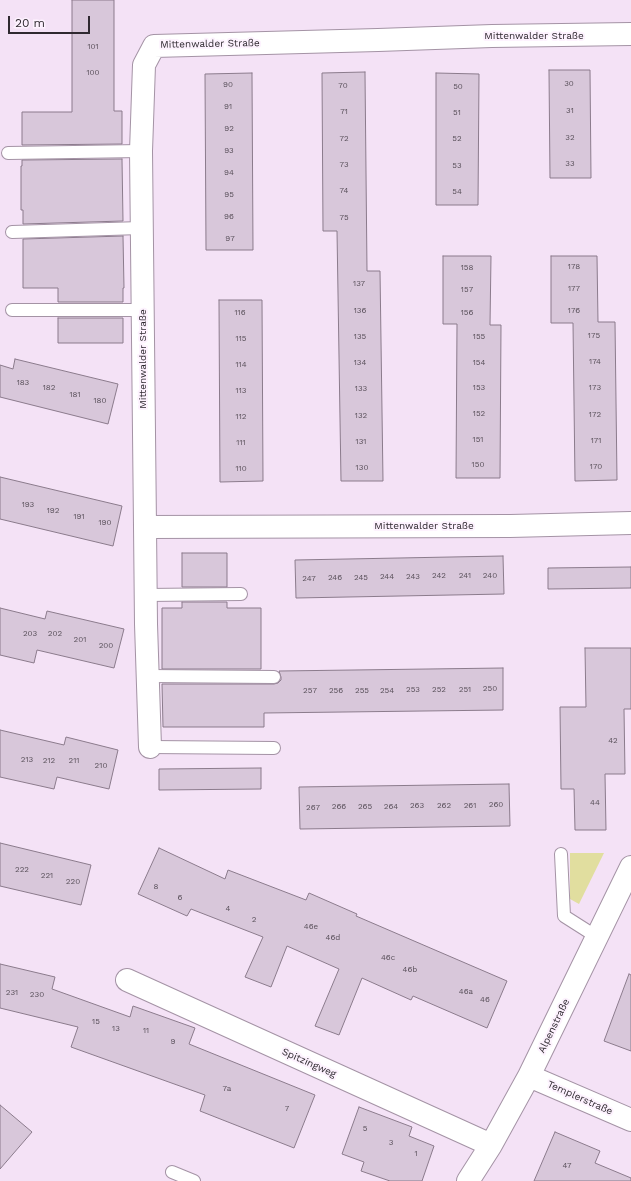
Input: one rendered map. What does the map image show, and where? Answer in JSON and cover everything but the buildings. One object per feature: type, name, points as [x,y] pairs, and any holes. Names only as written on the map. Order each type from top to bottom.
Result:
[{"type":"street","name":"Mittenwalder Straße","points":[[150,747],[146,595],[141,151],[144,65],[154,46],[492,36],[631,34]]},
{"type":"street","name":"Mittenwalder Straße","points":[[145,527],[502,526],[631,523]]},
{"type":"street","name":"Alpenstraße","points":[[468,1181],[491,1145],[529,1076],[631,867]]},
{"type":"street","name":"Spitzingweg","points":[[127,980],[491,1145]]},
{"type":"street","name":"Templerstraße","points":[[529,1076],[631,1120]]},
{"type":"lane","points":[[8,153],[141,151]]},
{"type":"lane","points":[[12,232],[141,228]]},
{"type":"lane","points":[[12,310],[143,310]]},
{"type":"lane","points":[[146,595],[241,594]]},
{"type":"lane","points":[[148,676],[274,676]]},
{"type":"lane","points":[[150,747],[274,748]]},
{"type":"lane","points":[[561,854],[564,916],[597,937]]},
{"type":"lane","points":[[172,1172],[194,1181]]},
{"type":"shaded area","points":[[570,853],[604,853],[579,904],[570,899]]}]
